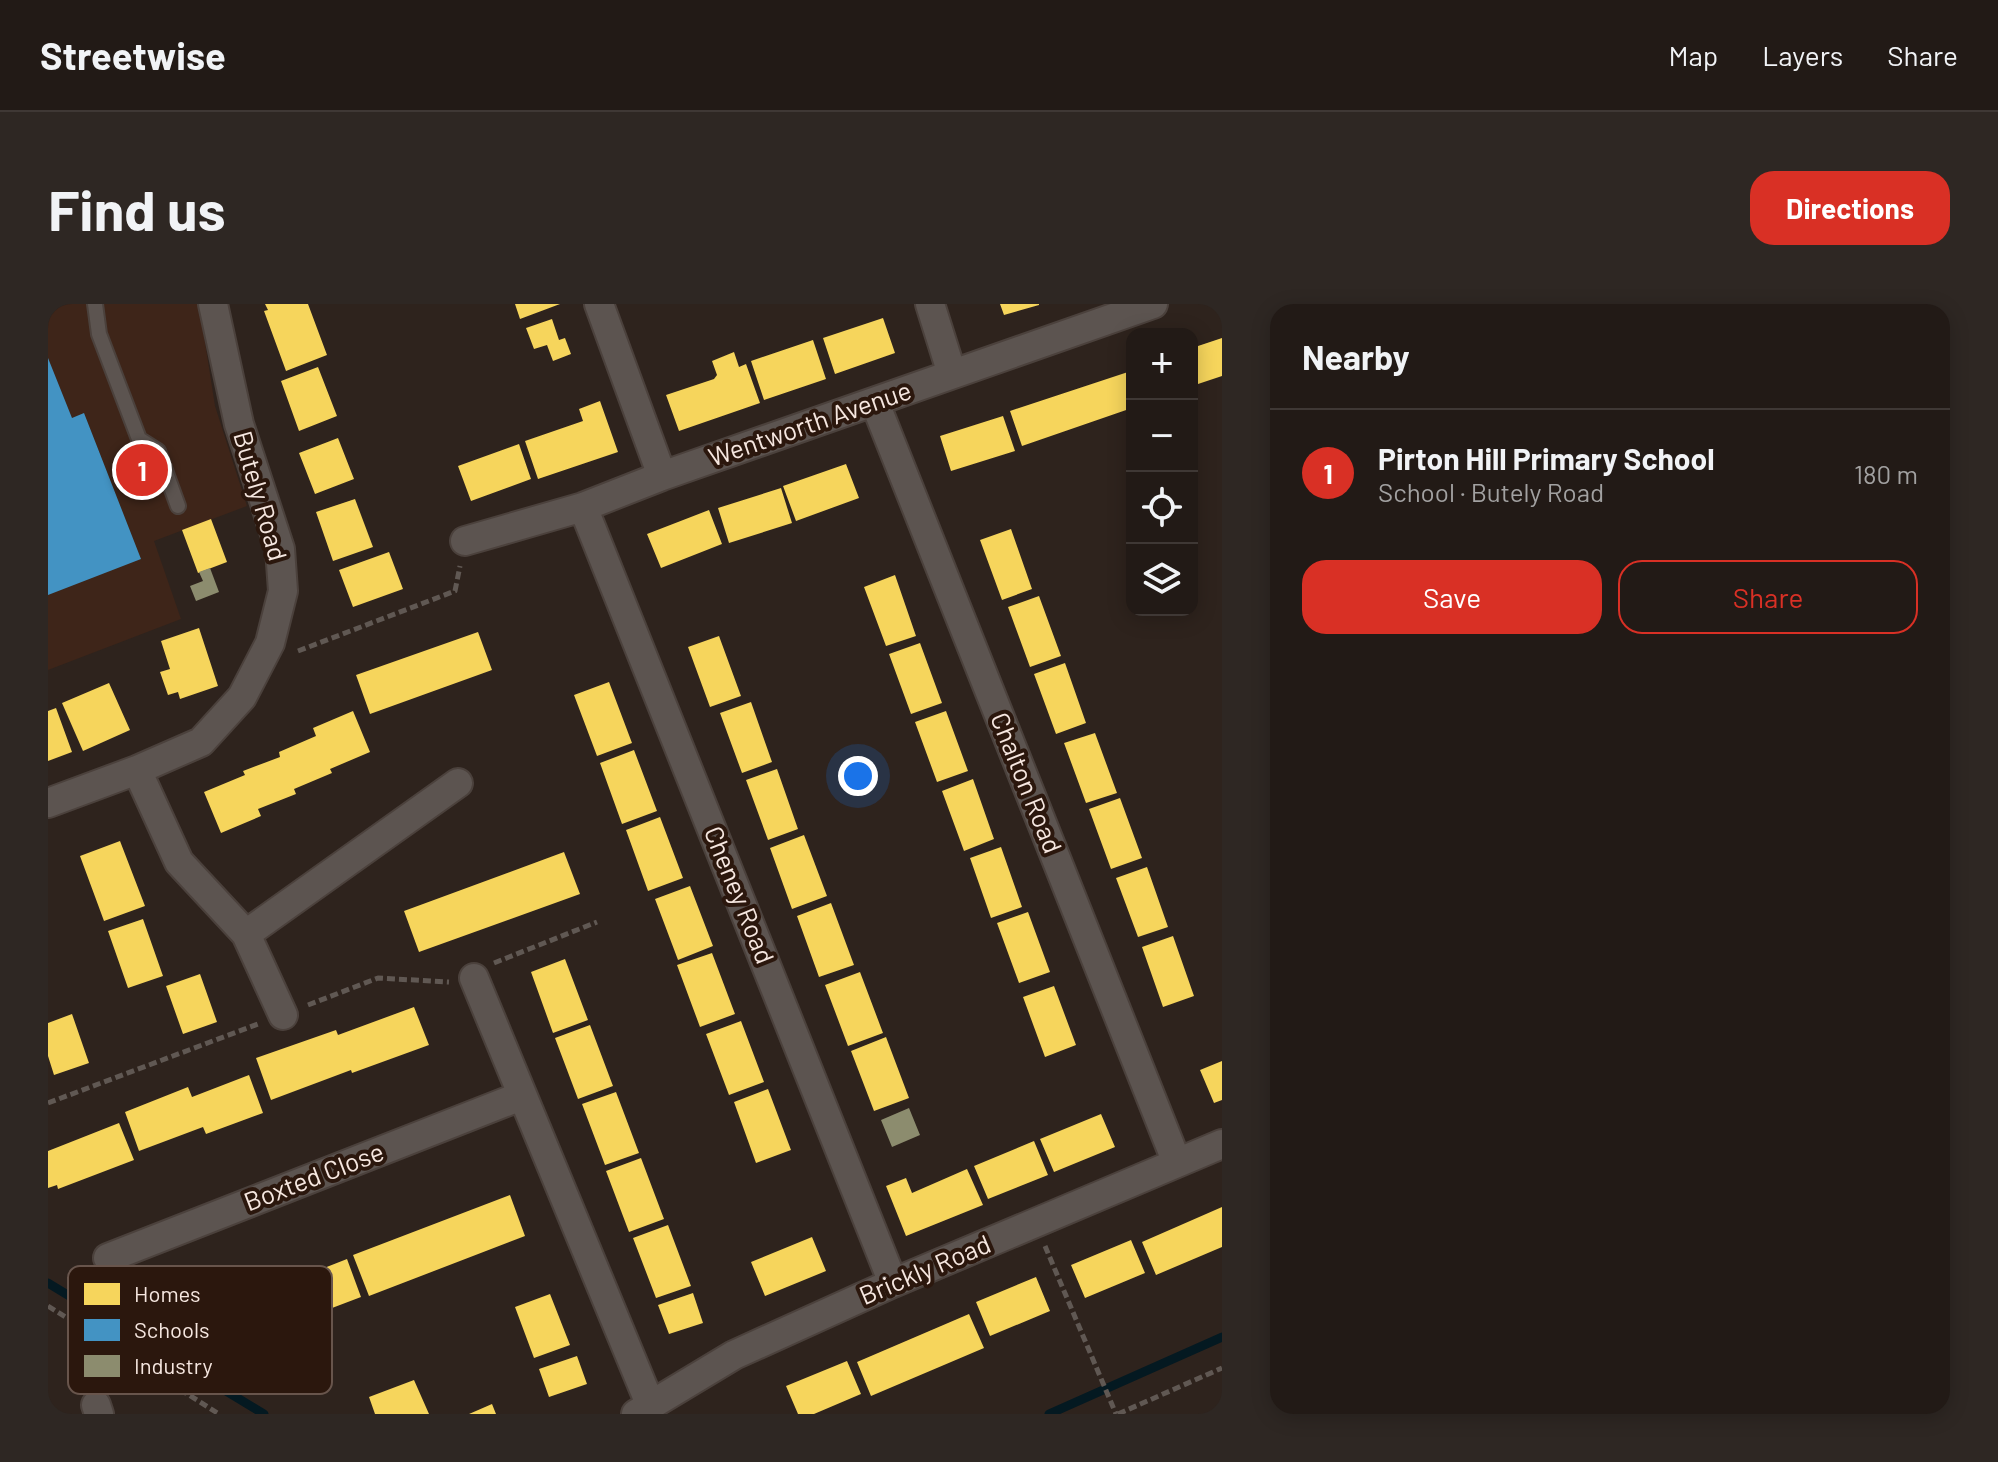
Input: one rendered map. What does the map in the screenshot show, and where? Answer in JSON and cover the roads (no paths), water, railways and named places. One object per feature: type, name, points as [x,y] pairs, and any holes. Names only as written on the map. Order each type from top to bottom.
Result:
[{"type":"street","name":"Butely Road","points":[[48,803],[201,742],[242,697],[270,643],[283,591],[280,549],[239,424],[213,304]]},
{"type":"street","points":[[599,304],[662,476]]},
{"type":"street","points":[[930,304],[952,374]]},
{"type":"street","name":"Wentworth Avenue","points":[[465,541],[583,507],[662,476],[1153,304]]},
{"type":"street","name":"Chalton Road","points":[[875,403],[1177,1163]]},
{"type":"street","name":"Cheney Road","points":[[583,507],[893,1283]]},
{"type":"street","points":[[137,770],[179,862],[246,934],[283,1015]]},
{"type":"street","points":[[246,934],[458,783]]},
{"type":"street","points":[[474,978],[643,1409]]},
{"type":"street","name":"Boxted Close","points":[[108,1258],[521,1096]]},
{"type":"street","name":"Brickly Road","points":[[643,1409],[734,1355],[893,1283],[1222,1144]]},
{"type":"lane","points":[[97,304],[99,334],[139,439],[158,451],[178,506]]},
{"type":"waterway","points":[[48,1283],[68,1295]]},
{"type":"waterway","points":[[1049,1414],[1222,1337]]},
{"type":"waterway","points":[[231,1394],[264,1414]]},
{"type":"place","name":"Pirton Hill Primary School","points":[[142,470]]}]
